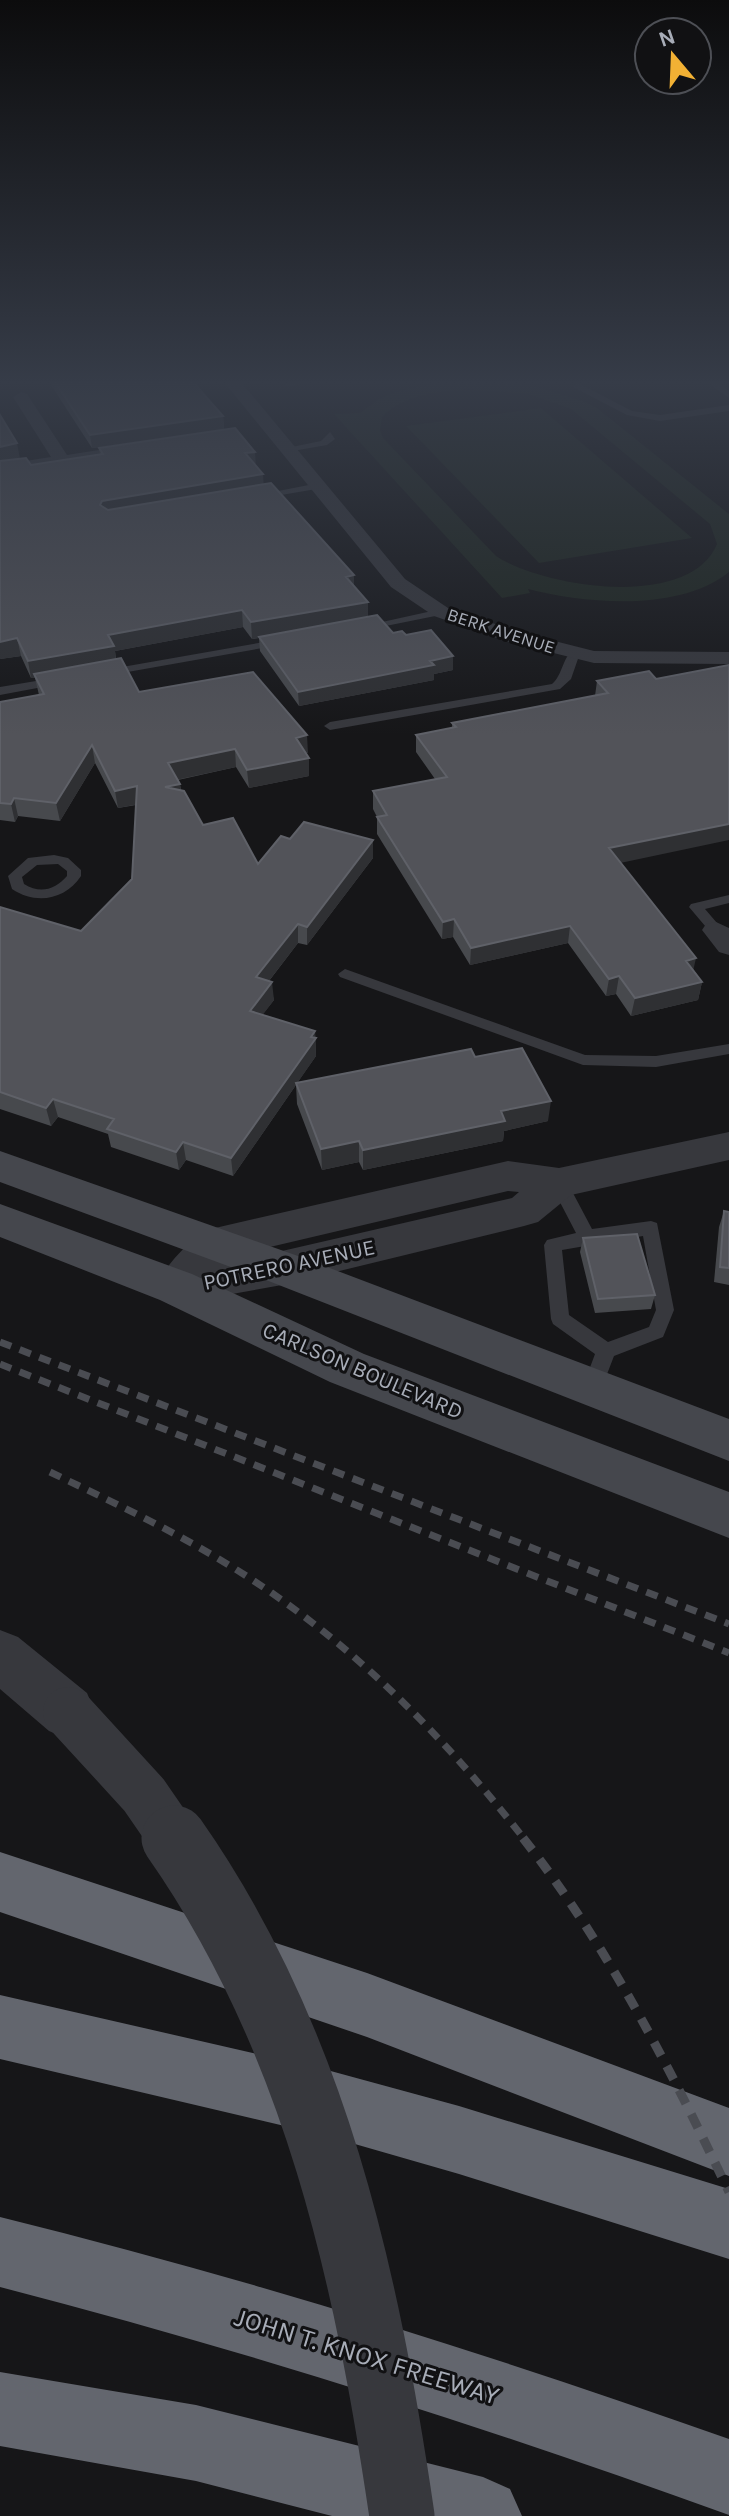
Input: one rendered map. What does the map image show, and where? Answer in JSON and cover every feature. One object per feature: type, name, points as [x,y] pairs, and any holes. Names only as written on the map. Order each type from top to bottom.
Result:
[{"type":"highway","points":[[0,1882],[272,1972],[617,2097],[729,2142]]},
{"type":"highway","points":[[0,2027],[342,2107],[729,2224]]},
{"type":"highway","name":"JOHN T. KNOX FREEWAY","points":[[0,2252],[176,2297],[318,2339],[604,2431],[729,2477]]},
{"type":"highway","points":[[0,2409],[196,2443],[483,2516]]},
{"type":"main road","points":[[0,1166],[282,1268],[599,1370],[729,1440]]},
{"type":"main road","name":"CARLSON BOULEVARD","points":[[0,1220],[176,1287],[347,1368],[729,1515]]},
{"type":"street","name":"BERK AVENUE","points":[[330,499],[398,583],[441,612],[512,637],[574,653],[643,659],[729,658]]},
{"type":"street","name":"POTRERO AVENUE","points":[[176,1287],[215,1244],[508,1176],[559,1183],[729,1146]]},
{"type":"street","name":"POTRERO AVENUE","points":[[176,1287],[282,1268],[524,1211],[559,1183]]},
{"type":"street","points":[[0,1655],[68,1712],[144,1794],[199,1869],[249,1956],[278,2019],[315,2116],[354,2248],[377,2350],[402,2516]]},
{"type":"lane","points":[[346,631],[441,612]]},
{"type":"lane","points":[[94,675],[299,639]]},
{"type":"lane","points":[[330,726],[556,687],[565,679],[574,653]]},
{"type":"lane","points":[[0,691],[79,678]]},
{"type":"lane","points":[[0,870],[16,874]]},
{"type":"lane","points":[[722,938],[696,907],[729,899]]},
{"type":"lane","points":[[345,974],[583,1060],[623,1065],[664,1063],[729,1049]]},
{"type":"lane","points":[[559,1183],[587,1237]]},
{"type":"lane","points":[[651,1228],[665,1310],[656,1332],[599,1370],[560,1319],[553,1245],[587,1237],[651,1228]]},
{"type":"shaded area","points":[[412,499],[442,499],[496,556],[518,567],[546,577],[614,587],[647,585],[677,578],[701,565],[717,544],[710,524],[680,499],[711,499],[729,514],[729,572],[709,585],[685,594],[659,599],[604,601],[528,589],[530,593],[502,598]]},
{"type":"shaded area","points":[[477,499],[647,499],[692,538],[539,563]]},
{"type":"building","points":[[0,499],[111,499],[102,501],[100,505],[108,510],[172,499],[286,499],[354,575],[346,577],[368,602],[251,622],[242,610],[108,635],[114,646],[28,661],[17,638],[0,642]]},
{"type":"building","points":[[377,615],[393,633],[402,631],[406,635],[431,630],[453,656],[430,661],[434,665],[298,692],[259,637]]},
{"type":"building","points":[[121,658],[139,692],[253,672],[307,735],[296,738],[309,758],[247,770],[235,749],[168,763],[180,784],[165,787],[184,791],[203,825],[233,818],[258,864],[281,836],[290,839],[304,822],[373,840],[307,927],[298,924],[256,977],[272,982],[250,1011],[315,1031],[311,1037],[316,1038],[231,1158],[183,1142],[176,1152],[107,1129],[114,1119],[53,1099],[46,1108],[0,1092],[0,907],[81,931],[132,879],[137,786],[115,791],[92,745],[56,803],[14,798],[11,804],[0,803],[0,702],[44,694],[34,674]]},
{"type":"building","points":[[729,665],[729,824],[609,848],[696,958],[686,961],[702,982],[635,998],[619,976],[609,979],[570,926],[471,948],[454,919],[443,922],[377,817],[387,815],[373,791],[447,777],[416,735],[456,727],[452,723],[608,693],[597,681],[649,671],[656,679]]},
{"type":"building","points":[[522,1048],[551,1101],[501,1111],[505,1121],[363,1150],[359,1141],[321,1149],[296,1083],[471,1049],[475,1057]]},
{"type":"building","points":[[724,1211],[729,1212],[729,1268],[720,1267]]},
{"type":"building","points":[[637,1234],[655,1295],[598,1299],[583,1238]]},
{"type":"railway","points":[[0,1342],[729,1624]]},
{"type":"railway","points":[[0,1364],[729,1653]]},
{"type":"railway","points":[[50,1472],[204,1550],[293,1608],[400,1699],[465,1767],[525,1840]]},
{"type":"railway","points":[[523,1838],[583,1921],[636,2009],[729,2192]]}]
